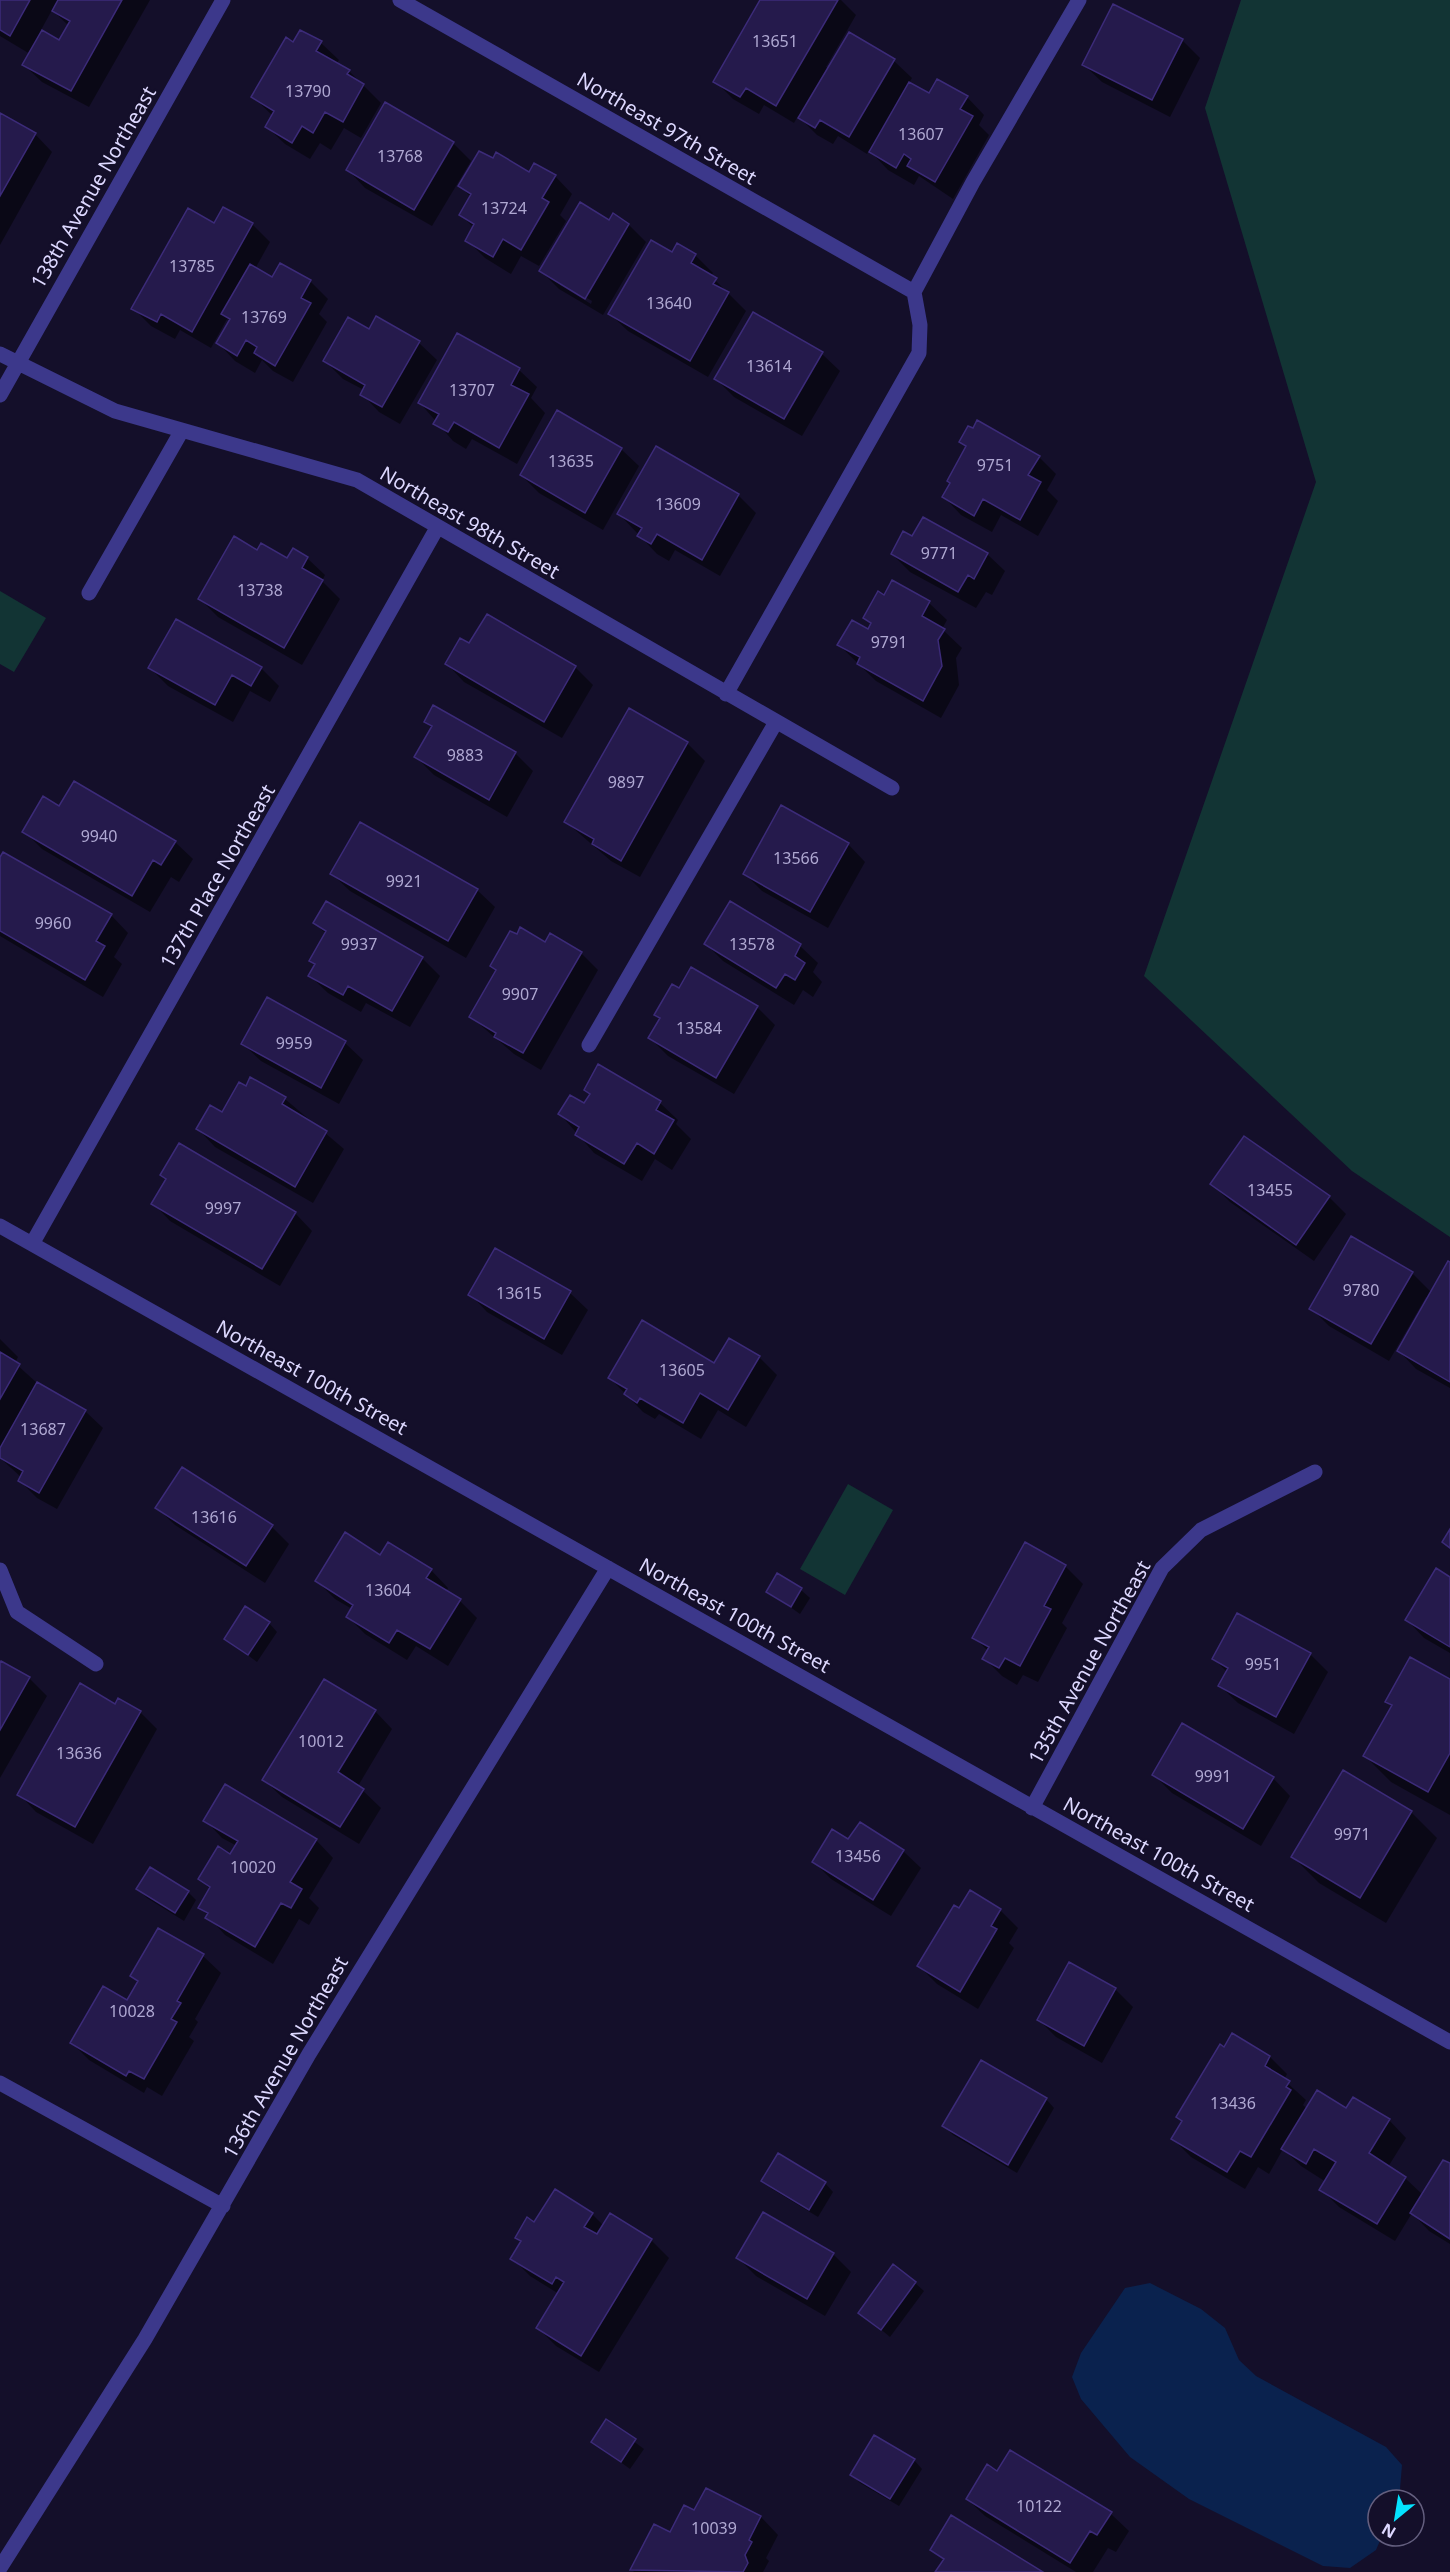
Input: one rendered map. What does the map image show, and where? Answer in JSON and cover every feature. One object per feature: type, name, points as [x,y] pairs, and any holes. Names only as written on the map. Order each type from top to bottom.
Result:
[{"type":"street","name":"138th Avenue Northeast","points":[[0,395],[223,0]]},
{"type":"street","name":"Northeast 97th Street","points":[[399,0],[914,292]]},
{"type":"street","points":[[726,694],[919,353],[920,325],[914,292],[973,182],[1079,0]]},
{"type":"street","name":"Northeast 98th Street","points":[[0,354],[115,411],[181,432],[357,480],[892,788]]},
{"type":"street","points":[[89,593],[181,432]]},
{"type":"street","name":"137th Place Northeast","points":[[32,1244],[437,528]]},
{"type":"street","points":[[589,1045],[776,722]]},
{"type":"street","name":"Northeast 100th Street","points":[[0,1226],[1450,2042]]},
{"type":"street","name":"135th Avenue Northeast","points":[[1032,1808],[1162,1568],[1201,1530],[1315,1472]]},
{"type":"street","name":"136th Avenue Northeast","points":[[0,2568],[145,2339],[315,2044],[608,1568]]},
{"type":"street","points":[[0,1570],[17,1612],[96,1664]]},
{"type":"street","points":[[0,2083],[223,2206]]},
{"type":"green space","points":[[1241,0],[1450,0],[1450,1237],[1352,1171],[1144,976],[1316,482],[1205,108]]},
{"type":"green space","points":[[0,591],[46,618],[14,672],[0,664]]},
{"type":"green space","points":[[848,1484],[893,1510],[845,1595],[800,1569]]},
{"type":"water","points":[[1150,2283],[1201,2309],[1225,2328],[1239,2360],[1256,2376],[1386,2447],[1402,2465],[1400,2488],[1366,2488],[1366,2548],[1377,2548],[1376,2550],[1350,2568],[1323,2566],[1189,2499],[1130,2457],[1081,2399],[1072,2377],[1081,2353],[1125,2288]]},
{"type":"building","points":[[0,0],[30,0],[10,36],[0,30]]},
{"type":"building","points":[[58,0],[122,0],[71,91],[22,65],[42,30],[59,40],[70,21],[52,11]]},
{"type":"building","points":[[760,0],[838,0],[776,106],[746,88],[740,97],[713,82]]},
{"type":"building","points":[[1113,4],[1183,39],[1152,100],[1082,65]]},
{"type":"building","points":[[300,30],[322,41],[316,51],[350,70],[347,74],[364,84],[343,122],[325,112],[313,133],[302,126],[292,143],[265,127],[274,111],[251,97],[286,37],[293,42]]},
{"type":"building","points":[[849,32],[895,59],[849,137],[820,120],[815,128],[798,118]]},
{"type":"building","points":[[937,79],[968,96],[960,109],[973,116],[935,182],[907,166],[911,159],[904,154],[896,168],[869,152],[909,82],[929,93]]},
{"type":"building","points":[[385,102],[454,142],[414,210],[346,170]]},
{"type":"building","points":[[0,113],[36,133],[0,196]]},
{"type":"building","points":[[479,151],[493,158],[496,152],[529,172],[534,163],[556,175],[542,198],[549,202],[521,250],[503,239],[493,257],[465,241],[474,224],[459,215],[471,194],[458,186]]},
{"type":"building","points":[[580,202],[609,220],[613,213],[629,224],[585,299],[539,271]]},
{"type":"building","points":[[223,207],[253,223],[192,332],[161,314],[157,322],[131,309],[188,208],[214,223]]},
{"type":"building","points":[[651,240],[672,252],[677,243],[696,254],[691,263],[717,278],[713,284],[729,292],[690,361],[608,314]]},
{"type":"building","points":[[280,263],[311,280],[301,298],[311,303],[275,366],[254,353],[257,347],[246,340],[237,356],[216,343],[230,319],[221,314],[250,264],[272,277]]},
{"type":"building","points":[[753,312],[823,352],[784,419],[714,379]]},
{"type":"building","points":[[376,316],[420,341],[382,407],[360,395],[365,385],[323,361],[348,317],[369,329]]},
{"type":"building","points":[[457,333],[520,368],[511,385],[529,394],[499,448],[454,422],[448,432],[433,424],[439,414],[418,403]]},
{"type":"building","points":[[557,410],[622,448],[585,513],[520,475]]},
{"type":"building","points":[[977,420],[1040,456],[1028,475],[1041,482],[1020,520],[983,499],[974,516],[942,497],[950,483],[947,481],[966,446],[959,442],[968,426],[973,428]]},
{"type":"building","points":[[656,446],[739,494],[702,560],[657,534],[651,544],[637,536],[642,528],[617,514]]},
{"type":"building","points":[[923,517],[988,553],[974,579],[968,575],[958,592],[891,554],[903,531],[912,536]]},
{"type":"building","points":[[234,536],[257,550],[261,543],[287,558],[293,548],[308,557],[302,568],[323,580],[284,648],[198,599]]},
{"type":"building","points":[[892,580],[930,601],[922,616],[945,629],[938,640],[942,666],[923,701],[857,664],[860,657],[837,645],[852,620],[868,629],[871,623],[863,618],[878,591],[884,595]]},
{"type":"building","points":[[487,614],[576,666],[544,722],[445,664],[460,638],[469,643]]},
{"type":"building","points":[[176,619],[262,667],[251,686],[232,675],[215,705],[148,668]]},
{"type":"building","points":[[433,705],[516,752],[489,800],[414,757],[432,726],[424,722]]},
{"type":"building","points":[[629,708],[688,742],[621,861],[592,844],[594,839],[564,822]]},
{"type":"building","points":[[74,781],[176,841],[161,865],[153,860],[132,896],[22,832],[43,796],[59,806]]},
{"type":"building","points":[[781,805],[849,843],[810,912],[743,874]]},
{"type":"building","points":[[360,822],[478,889],[448,941],[330,874]]},
{"type":"building","points":[[3,852],[112,914],[96,941],[105,946],[85,980],[0,931],[0,857]]},
{"type":"building","points":[[326,901],[423,957],[392,1011],[348,986],[343,995],[308,976],[315,964],[309,961],[326,931],[313,923]]},
{"type":"building","points":[[730,901],[801,944],[795,956],[805,963],[795,980],[785,974],[776,988],[704,944]]},
{"type":"building","points":[[520,927],[545,942],[550,933],[582,952],[523,1053],[494,1037],[496,1033],[469,1017],[496,970],[490,966],[510,931],[517,934]]},
{"type":"building","points":[[691,967],[758,1006],[716,1078],[648,1038],[660,1018],[654,1015],[672,984],[679,988]]},
{"type":"building","points":[[267,997],[346,1041],[321,1088],[241,1044]]},
{"type":"building","points":[[598,1064],[661,1101],[656,1110],[674,1120],[654,1154],[637,1143],[624,1164],[575,1135],[579,1127],[558,1114],[570,1095],[584,1103],[590,1094],[584,1090]]},
{"type":"building","points":[[250,1077],[286,1097],[282,1104],[327,1131],[295,1187],[196,1129],[210,1105],[222,1112],[239,1082],[246,1086]]},
{"type":"building","points":[[1244,1136],[1330,1196],[1296,1245],[1210,1184]]},
{"type":"building","points":[[179,1143],[296,1212],[262,1269],[151,1204],[166,1179],[160,1175]]},
{"type":"building","points":[[1351,1236],[1413,1272],[1371,1344],[1309,1309]]},
{"type":"building","points":[[495,1248],[571,1291],[544,1339],[468,1295]]},
{"type":"building","points":[[1448,1261],[1450,1262],[1450,1382],[1397,1351]]},
{"type":"building","points":[[642,1320],[714,1363],[729,1338],[760,1356],[728,1410],[700,1393],[683,1423],[640,1398],[637,1403],[624,1394],[627,1389],[608,1378]]},
{"type":"building","points":[[0,1352],[20,1364],[0,1399]]},
{"type":"building","points":[[37,1382],[86,1410],[39,1493],[18,1481],[23,1471],[0,1458],[0,1448]]},
{"type":"building","points":[[182,1467],[273,1525],[246,1566],[155,1508]]},
{"type":"building","points":[[1450,1529],[1450,1548],[1442,1542]]},
{"type":"building","points":[[345,1532],[380,1555],[388,1542],[432,1569],[426,1578],[461,1599],[430,1649],[397,1630],[389,1643],[346,1617],[353,1605],[315,1581]]},
{"type":"building","points":[[1025,1542],[1066,1565],[1044,1606],[1051,1609],[1020,1666],[1005,1658],[999,1668],[982,1659],[989,1647],[972,1638]]},
{"type":"building","points":[[1436,1568],[1450,1577],[1450,1647],[1405,1620]]},
{"type":"building","points":[[777,1573],[802,1588],[791,1607],[766,1592]]},
{"type":"building","points":[[245,1606],[270,1622],[248,1655],[224,1639]]},
{"type":"building","points":[[1237,1613],[1311,1653],[1276,1717],[1218,1686],[1228,1668],[1212,1659]]},
{"type":"building","points":[[1410,1657],[1450,1679],[1450,1753],[1428,1792],[1363,1756],[1392,1705],[1385,1702]]},
{"type":"building","points":[[1,1661],[30,1677],[0,1730],[0,1663]]},
{"type":"building","points":[[324,1679],[376,1710],[338,1772],[364,1789],[340,1827],[262,1780]]},
{"type":"building","points":[[80,1683],[115,1704],[118,1698],[141,1711],[75,1827],[17,1795]]},
{"type":"building","points":[[1182,1723],[1274,1777],[1243,1829],[1152,1775]]},
{"type":"building","points":[[1343,1770],[1412,1811],[1360,1898],[1291,1857]]},
{"type":"building","points":[[225,1784],[317,1839],[290,1882],[302,1889],[291,1908],[281,1903],[255,1947],[205,1918],[208,1913],[198,1908],[210,1887],[198,1879],[218,1846],[230,1854],[238,1841],[203,1821]]},
{"type":"building","points":[[860,1822],[904,1850],[873,1900],[812,1862],[832,1829],[848,1839]]},
{"type":"building","points":[[150,1867],[189,1891],[175,1913],[136,1889]]},
{"type":"building","points":[[970,1890],[1001,1909],[991,1926],[997,1929],[960,1992],[917,1966],[954,1905],[959,1908]]},
{"type":"building","points":[[158,1928],[204,1954],[177,2001],[181,2003],[171,2019],[177,2022],[144,2079],[129,2071],[126,2076],[70,2043],[103,1986],[127,2000],[138,1981],[130,1976]]},
{"type":"building","points":[[1069,1962],[1116,1988],[1084,2046],[1037,2020]]},
{"type":"building","points":[[1232,2033],[1270,2056],[1265,2066],[1290,2081],[1286,2087],[1291,2090],[1251,2157],[1240,2151],[1227,2172],[1171,2139],[1182,2121],[1176,2117],[1220,2044],[1224,2047]]},
{"type":"building","points":[[981,2060],[1047,2098],[1008,2165],[942,2126]]},
{"type":"building","points":[[1317,2090],[1346,2108],[1353,2097],[1390,2119],[1369,2153],[1406,2177],[1377,2224],[1319,2190],[1336,2162],[1314,2149],[1306,2164],[1281,2149]]},
{"type":"building","points":[[778,2153],[826,2182],[809,2210],[761,2181]]},
{"type":"building","points":[[1443,2160],[1450,2163],[1450,2239],[1410,2213]]},
{"type":"building","points":[[555,2189],[593,2213],[584,2227],[597,2234],[610,2213],[652,2239],[581,2356],[536,2328],[564,2282],[556,2277],[552,2284],[510,2259],[521,2241],[515,2238],[527,2217],[534,2222]]},
{"type":"building","points":[[763,2212],[834,2253],[807,2299],[736,2258]]},
{"type":"building","points":[[893,2264],[916,2282],[881,2330],[858,2313]]},
{"type":"building","points":[[606,2419],[636,2439],[621,2462],[591,2442]]},
{"type":"building","points":[[874,2435],[915,2459],[890,2499],[850,2475]]},
{"type":"building","points":[[1010,2450],[1112,2512],[1097,2535],[1090,2531],[1070,2563],[966,2499],[987,2464],[997,2471]]},
{"type":"building","points":[[706,2488],[761,2516],[749,2540],[752,2542],[745,2555],[748,2563],[743,2572],[630,2570],[654,2524],[670,2532],[684,2505],[694,2510]]},
{"type":"building","points":[[951,2515],[1043,2572],[935,2572],[944,2559],[930,2550]]}]
